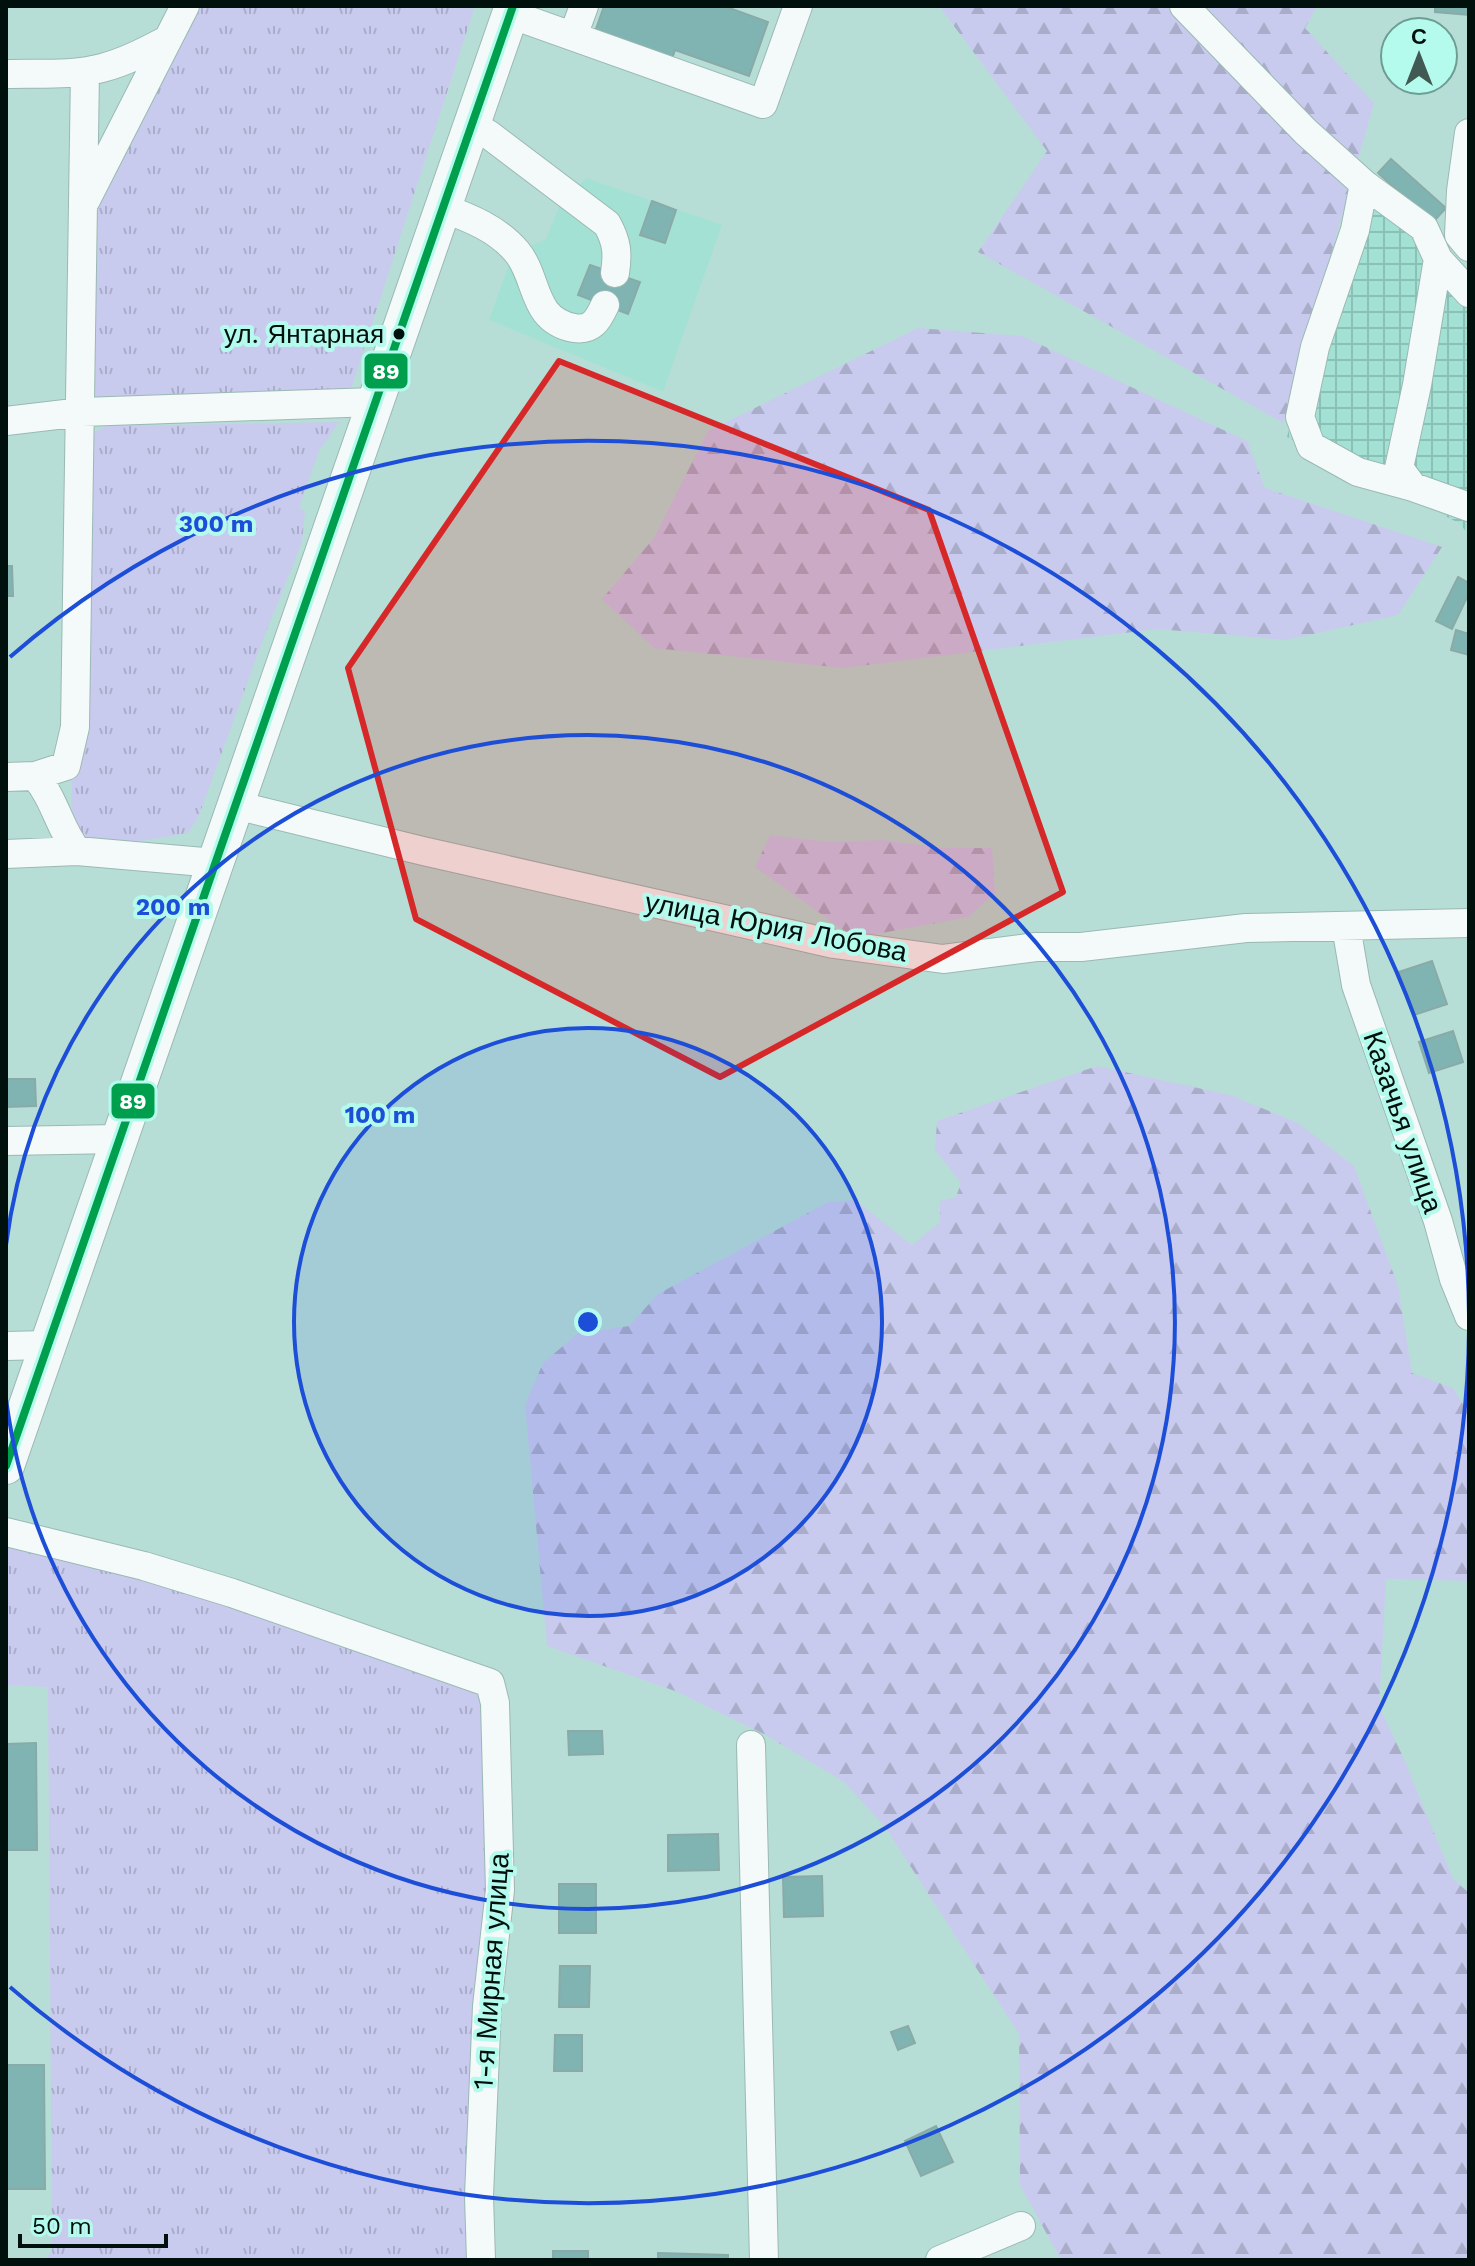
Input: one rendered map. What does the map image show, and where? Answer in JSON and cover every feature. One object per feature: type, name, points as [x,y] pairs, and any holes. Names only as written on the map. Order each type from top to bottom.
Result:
[{"type":"main road","points":[[6,1466],[509,17]]},
{"type":"street","points":[[83,204],[185,6]]},
{"type":"street","points":[[573,36],[584,6]]},
{"type":"street","points":[[509,17],[573,36],[763,104],[798,6]]},
{"type":"street","points":[[1184,6],[1306,132],[1364,184],[1424,228],[1438,259],[1469,293]]},
{"type":"street","points":[[6,74],[85,72],[138,56],[167,40]]},
{"type":"street","points":[[6,777],[35,776],[66,766],[75,727],[85,72]]},
{"type":"street","points":[[472,125],[607,224],[616,240],[618,254],[615,273]]},
{"type":"street","points":[[1469,133],[1459,235],[1469,247]]},
{"type":"street","points":[[1364,184],[1355,230],[1315,347],[1300,417],[1311,446],[1358,472],[1469,507]]},
{"type":"street","points":[[443,208],[476,220],[511,246],[519,254],[539,305],[560,325],[583,329],[596,323],[605,305]]},
{"type":"street","points":[[1413,487],[1399,468],[1417,385],[1438,259]]},
{"type":"street","points":[[6,421],[82,412],[375,402]]},
{"type":"street","points":[[35,776],[48,791],[65,835],[77,851]]},
{"type":"street","name":"улица Юрия Лобова","points":[[235,805],[811,939],[943,959],[1036,947],[1081,947],[1246,928],[1469,923]]},
{"type":"street","points":[[6,854],[77,851],[215,863]]},
{"type":"street","name":"Казачья улица","points":[[1346,926],[1356,985],[1469,1316]]},
{"type":"street","points":[[6,1141],[119,1139]]},
{"type":"street","points":[[6,1346],[48,1345]]},
{"type":"street","name":"1-я Мирная улица","points":[[6,1532],[144,1566],[232,1593],[490,1683],[495,1703],[500,1890],[487,2006],[479,2196],[481,2260]]},
{"type":"street","points":[[751,1745],[764,2260]]},
{"type":"street","points":[[940,2260],[1021,2226]]},
{"type":"highlighted area","points":[[559,361],[929,510],[1063,892],[720,1077],[416,919],[348,668]]},
{"type":"shaded area","points":[[1363,171],[1469,276],[1469,535],[1459,523],[1287,437]]},
{"type":"shaded area","points":[[586,178],[722,225],[663,392],[489,320],[509,264],[532,245],[546,239],[559,207]]},
{"type":"green space","points":[[197,6],[475,6],[349,395],[92,402],[96,207]]},
{"type":"green space","points":[[939,6],[1317,6],[1305,28],[1374,103],[1283,423],[978,252],[1047,151]]},
{"type":"green space","points":[[918,328],[1022,336],[1247,441],[1265,488],[1442,547],[1398,615],[1286,640],[1157,629],[843,668],[654,648],[602,599],[654,538],[708,431]]},
{"type":"green space","points":[[339,422],[319,451],[299,508],[305,511],[302,542],[198,818],[188,833],[130,842],[99,841],[87,837],[79,830],[71,807],[88,435],[106,426]]},
{"type":"green space","points":[[770,835],[828,842],[883,840],[940,848],[992,848],[995,893],[968,917],[855,938],[755,867]]},
{"type":"green space","points":[[1097,1066],[1230,1095],[1298,1123],[1354,1166],[1398,1286],[1412,1373],[1453,1388],[1469,1414],[1469,1581],[1386,1579],[1379,1706],[1453,1879],[1469,1893],[1469,2260],[1061,2260],[1020,2185],[1019,2034],[885,1827],[844,1782],[764,1734],[675,1691],[547,1646],[525,1405],[543,1363],[577,1334],[629,1326],[658,1294],[828,1202],[855,1200],[912,1245],[940,1222],[940,1201],[956,1197],[961,1183],[935,1150],[937,1121]]},
{"type":"green space","points":[[6,1546],[70,1553],[444,1677],[482,1695],[491,1861],[472,2260],[46,2260],[52,2250],[48,1687],[6,1685]]},
{"type":"building","points":[[604,6],[724,6],[768,22],[749,76],[675,50],[672,59],[595,32]]},
{"type":"building","points":[[1435,6],[1469,6],[1469,15],[1435,12]]},
{"type":"building","points":[[1391,159],[1446,208],[1433,222],[1378,173]]},
{"type":"building","points":[[652,201],[676,210],[665,243],[640,235]]},
{"type":"building","points":[[590,265],[640,282],[628,314],[578,295]]},
{"type":"building","points":[[6,566],[12,566],[13,596],[6,596]]},
{"type":"building","points":[[1458,577],[1469,583],[1469,593],[1452,629],[1436,621]]},
{"type":"building","points":[[1456,630],[1469,634],[1469,655],[1451,650]]},
{"type":"building","points":[[1432,961],[1447,1004],[1414,1015],[1399,972]]},
{"type":"building","points":[[1453,1031],[1463,1062],[1429,1073],[1419,1042]]},
{"type":"building","points":[[6,1079],[35,1079],[36,1106],[6,1107]]},
{"type":"building","points":[[568,1731],[602,1731],[603,1754],[569,1755]]},
{"type":"building","points":[[36,1743],[37,1850],[6,1850],[6,1744]]},
{"type":"building","points":[[718,1834],[719,1870],[668,1871],[668,1835]]},
{"type":"building","points":[[822,1876],[823,1916],[784,1917],[783,1877]]},
{"type":"building","points":[[559,1884],[596,1884],[596,1933],[559,1933]]},
{"type":"building","points":[[560,1966],[590,1966],[589,2007],[559,2007]]},
{"type":"building","points":[[908,2026],[915,2043],[898,2050],[891,2032]]},
{"type":"building","points":[[555,2035],[582,2035],[582,2071],[554,2071]]},
{"type":"building","points":[[6,2065],[44,2065],[45,2189],[6,2189]]},
{"type":"building","points":[[936,2126],[953,2162],[921,2176],[905,2141]]},
{"type":"building","points":[[553,2251],[588,2251],[588,2260],[553,2260]]},
{"type":"building","points":[[658,2253],[728,2255],[728,2260],[658,2260]]},
{"type":"transit line","name":"89","points":[[6,1466],[513,6]]},
{"type":"place","name":"ул. Янтарная","points":[[399,334]]}]
